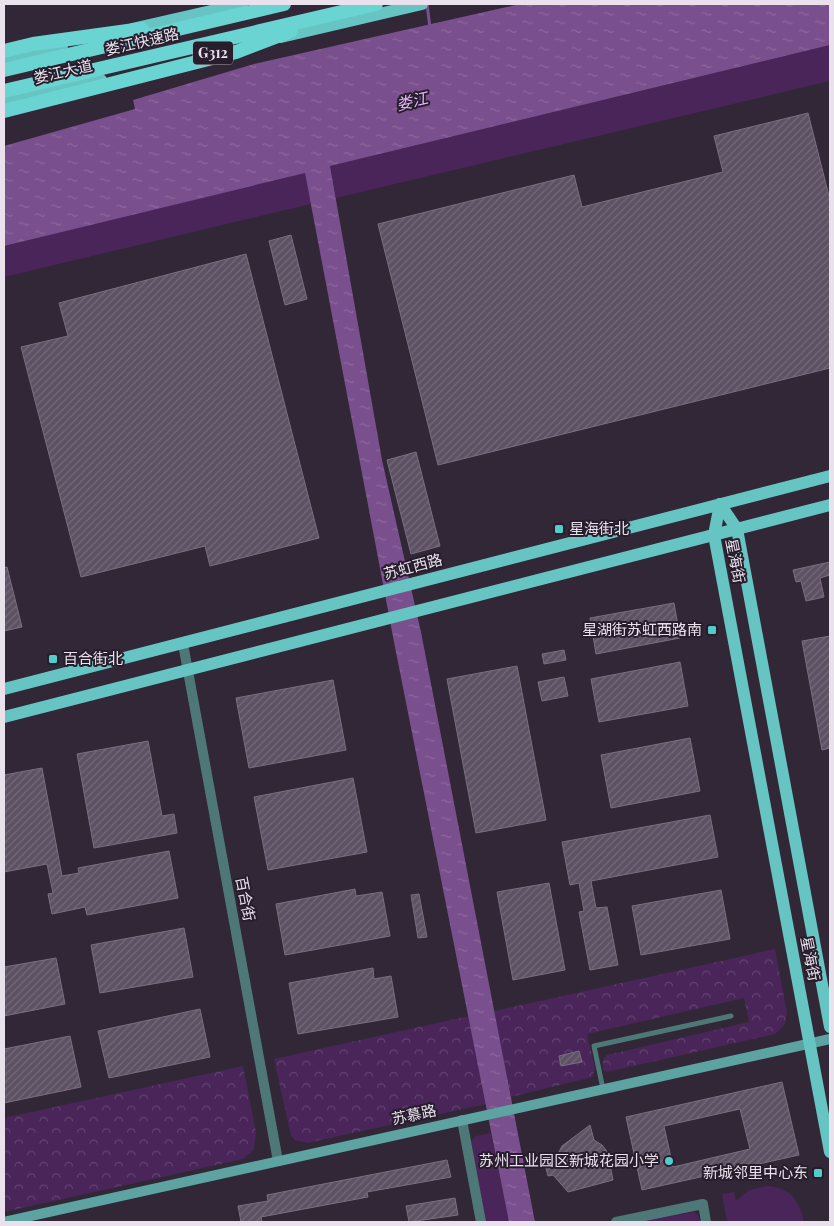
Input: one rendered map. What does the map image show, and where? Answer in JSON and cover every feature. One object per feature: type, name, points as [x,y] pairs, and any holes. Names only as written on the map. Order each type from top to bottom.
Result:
[{"type":"highway","name":"娄江快速路","points":[[4,70],[246,8],[284,4]]},
{"type":"highway","name":"娄江快速路","points":[[4,91],[376,4]]},
{"type":"highway","points":[[4,51],[33,44],[246,8]]},
{"type":"highway","points":[[4,111],[236,52],[345,11]]},
{"type":"main road","name":"娄江大道","points":[[4,102],[422,4]]},
{"type":"main road","name":"娄江大道","points":[[4,59],[246,8]]},
{"type":"main road","name":"苏虹西路","points":[[4,688],[183,644],[830,476]]},
{"type":"main road","name":"星海街","points":[[720,504],[737,529],[830,1027]]},
{"type":"main road","name":"星海街","points":[[720,504],[714,535],[830,1152]]},
{"type":"main road","points":[[4,717],[830,505]]},
{"type":"main road","name":"苏慕路","points":[[4,1222],[830,1039]]},
{"type":"street","name":"百合街","points":[[183,644],[278,1160]]},
{"type":"street","points":[[462,1120],[481,1222]]},
{"type":"street","points":[[616,1222],[703,1204],[706,1222]]},
{"type":"lane","points":[[603,1089],[594,1046],[731,1016]]},
{"type":"green space","points":[[830,45],[830,81],[336,198],[330,166]]},
{"type":"green space","points":[[305,172],[311,204],[4,277],[4,246]]},
{"type":"green space","points":[[775,949],[787,1013],[785,1024],[775,1034],[607,1072],[603,1070],[603,1060],[607,1055],[749,1022],[744,998],[587,1034],[595,1068],[592,1077],[511,1097],[494,1011]]},
{"type":"green space","points":[[469,1016],[486,1104],[307,1143],[295,1140],[291,1136],[274,1059]]},
{"type":"green space","points":[[243,1066],[256,1132],[254,1150],[243,1159],[4,1212],[4,1118]]},
{"type":"green space","points":[[491,1133],[509,1222],[485,1222],[471,1141],[476,1136]]},
{"type":"green space","points":[[767,1186],[782,1189],[793,1196],[800,1208],[804,1222],[727,1222],[722,1194],[734,1192],[736,1201],[749,1190]]},
{"type":"green space","points":[[694,1212],[701,1222],[639,1222]]},
{"type":"water","name":"娄江","points":[[520,4],[830,4],[830,45],[330,166],[382,460],[421,632],[535,1222],[509,1222],[394,642],[305,173],[4,246],[4,146],[135,109],[133,100],[254,64]]},
{"type":"building","points":[[808,113],[830,200],[830,368],[438,465],[378,224],[574,175],[582,207],[723,172],[714,136]]},
{"type":"building","points":[[291,235],[307,299],[285,305],[269,241]]},
{"type":"building","points":[[246,254],[319,538],[210,566],[205,546],[81,577],[21,347],[68,336],[59,303]]},
{"type":"building","points":[[416,452],[440,546],[411,554],[387,460]]},
{"type":"building","points":[[830,562],[830,575],[820,578],[824,597],[806,601],[801,581],[796,582],[793,570]]},
{"type":"building","points":[[7,567],[22,627],[4,631],[4,568]]},
{"type":"building","points":[[674,603],[680,638],[596,654],[590,618]]},
{"type":"building","points":[[830,636],[830,748],[822,750],[802,641]]},
{"type":"building","points":[[564,650],[566,660],[544,664],[542,654]]},
{"type":"building","points":[[680,662],[688,706],[599,722],[591,679]]},
{"type":"building","points":[[517,666],[546,820],[476,833],[447,679]]},
{"type":"building","points":[[564,677],[568,696],[542,701],[538,682]]},
{"type":"building","points":[[333,680],[346,750],[249,768],[236,698]]},
{"type":"building","points":[[690,738],[700,791],[611,808],[601,755]]},
{"type":"building","points":[[148,741],[162,816],[174,814],[177,833],[94,848],[77,754]]},
{"type":"building","points":[[42,768],[62,876],[79,873],[78,868],[169,851],[178,898],[87,915],[85,907],[52,914],[48,894],[53,893],[47,864],[4,872],[4,775]]},
{"type":"building","points":[[353,778],[367,852],[268,870],[254,797]]},
{"type":"building","points":[[710,815],[718,857],[591,881],[596,908],[607,907],[618,965],[590,970],[579,912],[584,911],[579,883],[570,885],[562,842]]},
{"type":"building","points":[[549,883],[565,970],[513,980],[497,892]]},
{"type":"building","points":[[355,889],[356,896],[382,892],[390,936],[285,955],[276,904]]},
{"type":"building","points":[[721,890],[730,939],[641,955],[632,906]]},
{"type":"building","points":[[419,894],[427,937],[418,938],[411,895]]},
{"type":"building","points":[[184,928],[193,977],[100,993],[91,945]]},
{"type":"building","points":[[56,958],[65,1004],[4,1016],[4,967]]},
{"type":"building","points":[[373,968],[374,979],[391,976],[398,1017],[298,1034],[289,983]]},
{"type":"building","points":[[200,1009],[210,1057],[109,1078],[98,1031]]},
{"type":"building","points":[[70,1036],[81,1087],[4,1103],[4,1049]]},
{"type":"building","points":[[579,1051],[582,1062],[561,1066],[559,1056]]},
{"type":"building","points":[[782,1082],[799,1155],[642,1190],[626,1117]],"holes":[[[740,1109],[750,1149],[673,1167],[664,1126]]]},
{"type":"building","points":[[590,1125],[594,1140],[602,1145],[613,1159],[609,1159],[613,1180],[568,1192],[553,1175],[548,1176],[546,1168],[552,1166],[562,1146]]},
{"type":"building","points":[[447,1160],[451,1177],[367,1192],[368,1197],[261,1217],[262,1222],[241,1222],[238,1206],[268,1201],[267,1195]]},
{"type":"building","points":[[455,1198],[458,1215],[409,1222],[406,1206]]},
{"type":"waterway","points":[[427,4],[430,28]]},
{"type":"place","name":"星海街北","points":[[559,529]]},
{"type":"place","name":"星湖街苏虹西路南","points":[[712,630]]},
{"type":"place","name":"百合街北","points":[[53,659]]},
{"type":"place","name":"苏州工业园区新城花园小学","points":[[669,1161]]},
{"type":"place","name":"新城邻里中心东","points":[[818,1173]]}]
